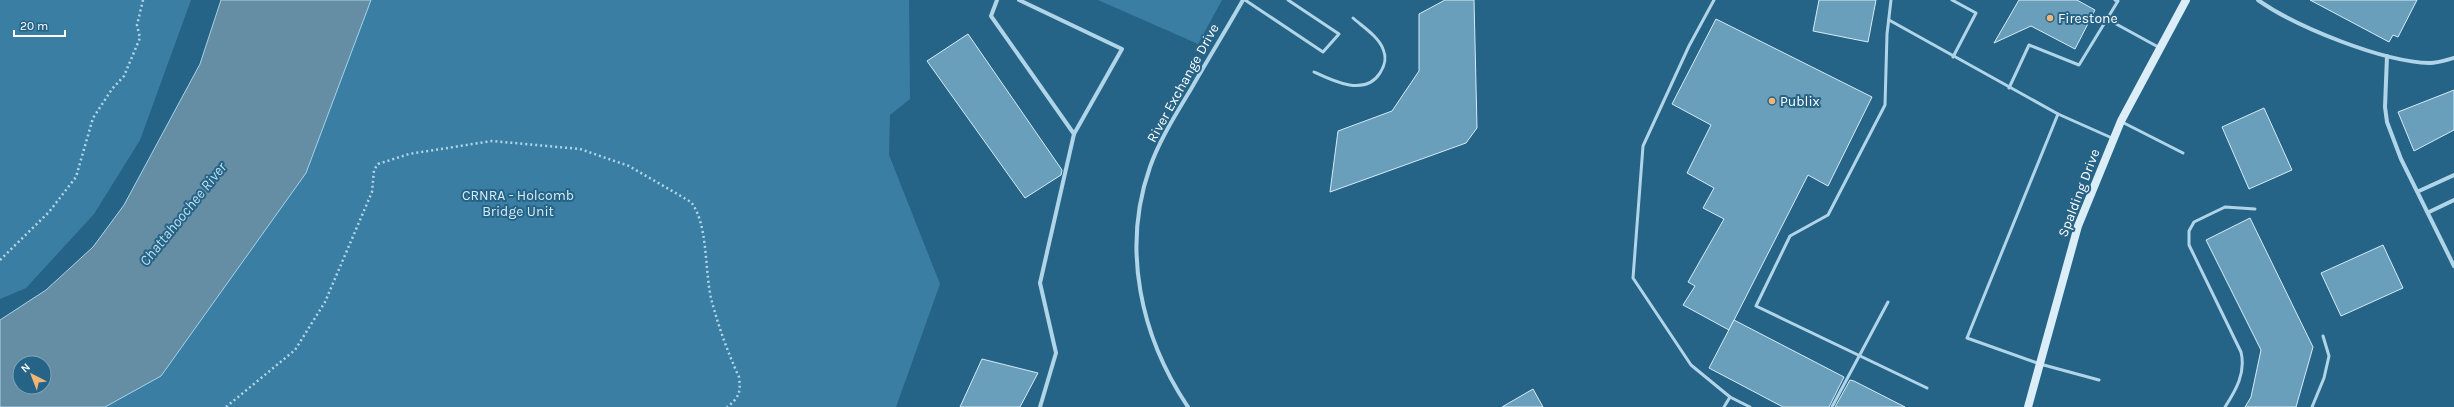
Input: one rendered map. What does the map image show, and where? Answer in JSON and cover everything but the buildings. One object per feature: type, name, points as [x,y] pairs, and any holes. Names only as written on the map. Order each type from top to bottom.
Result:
[{"type":"main road","name":"Spalding Drive","points":[[2028,407],[2078,226],[2121,121],[2186,0]]},
{"type":"street","points":[[997,0],[990,16],[1074,134]]},
{"type":"street","points":[[1019,0],[1122,49],[1074,134],[1040,283],[1056,353],[1040,407]]},
{"type":"street","name":"River Exchange Drive","points":[[1188,407],[1164,368],[1149,331],[1139,287],[1136,247],[1140,207],[1150,167],[1168,128],[1244,0]]},
{"type":"street","points":[[2258,0],[2275,12],[2365,50],[2387,56],[2431,63],[2454,58]]},
{"type":"street","points":[[2387,56],[2385,108],[2387,122],[2401,159],[2419,191],[2454,266]]},
{"type":"street","points":[[2419,191],[2454,175]]},
{"type":"street","points":[[2429,212],[2454,200]]},
{"type":"lane","points":[[1244,0],[1323,52],[1339,34],[1288,0]]},
{"type":"lane","points":[[1714,0],[1689,46],[1643,146],[1633,278],[1691,365],[1730,397],[1750,407]]},
{"type":"lane","points":[[1891,0],[1888,20],[1885,105],[1828,215],[1790,236],[1756,306],[1927,388]]},
{"type":"lane","points":[[1952,0],[1976,12],[1953,57]]},
{"type":"lane","points":[[2008,88],[2029,45],[2078,65],[2118,1],[2116,0]]},
{"type":"lane","points":[[1314,72],[1336,82],[1357,87],[1376,79],[1385,64],[1383,48],[1353,18]]},
{"type":"lane","points":[[2107,19],[2160,48]]},
{"type":"lane","points":[[1888,20],[2008,88],[2058,114],[2113,139]]},
{"type":"lane","points":[[2058,114],[1967,338],[2040,364],[2099,380]]},
{"type":"lane","points":[[2121,121],[2183,153]]},
{"type":"lane","points":[[2225,407],[2234,392],[2244,365],[2243,359],[2189,245],[2189,231],[2194,222],[2225,207],[2255,209]]},
{"type":"lane","points":[[1832,407],[1888,302]]},
{"type":"lane","points":[[2312,407],[2324,378],[2329,356],[2323,336]]},
{"type":"lane","points":[[1724,407],[1730,397]]},
{"type":"path","points":[[0,260],[49,212],[76,177],[93,118],[112,90],[124,76],[140,38],[137,25],[143,0]]},
{"type":"path","points":[[226,407],[295,350],[322,308],[372,192],[374,170],[378,164],[409,154],[492,141],[580,149],[629,166],[690,202],[697,209],[701,226],[712,301],[739,377],[740,389],[738,399],[727,407]]},
{"type":"green space","points":[[0,0],[191,0],[140,140],[94,214],[26,288],[0,299]]},
{"type":"green space","name":"CRNRA - Holcomb Bridge Unit","points":[[371,0],[909,0],[910,99],[890,115],[889,155],[940,284],[896,407],[95,407]]},
{"type":"green space","points":[[1098,0],[1222,0],[1198,44]]},
{"type":"water","name":"Chattahoochee River","points":[[221,0],[371,0],[306,173],[161,376],[105,407],[0,407],[0,320],[46,290],[93,247],[124,205],[200,64]]},
{"type":"place","name":"Firestone","points":[[2050,18]]},
{"type":"place","name":"Publix","points":[[1772,101]]}]
